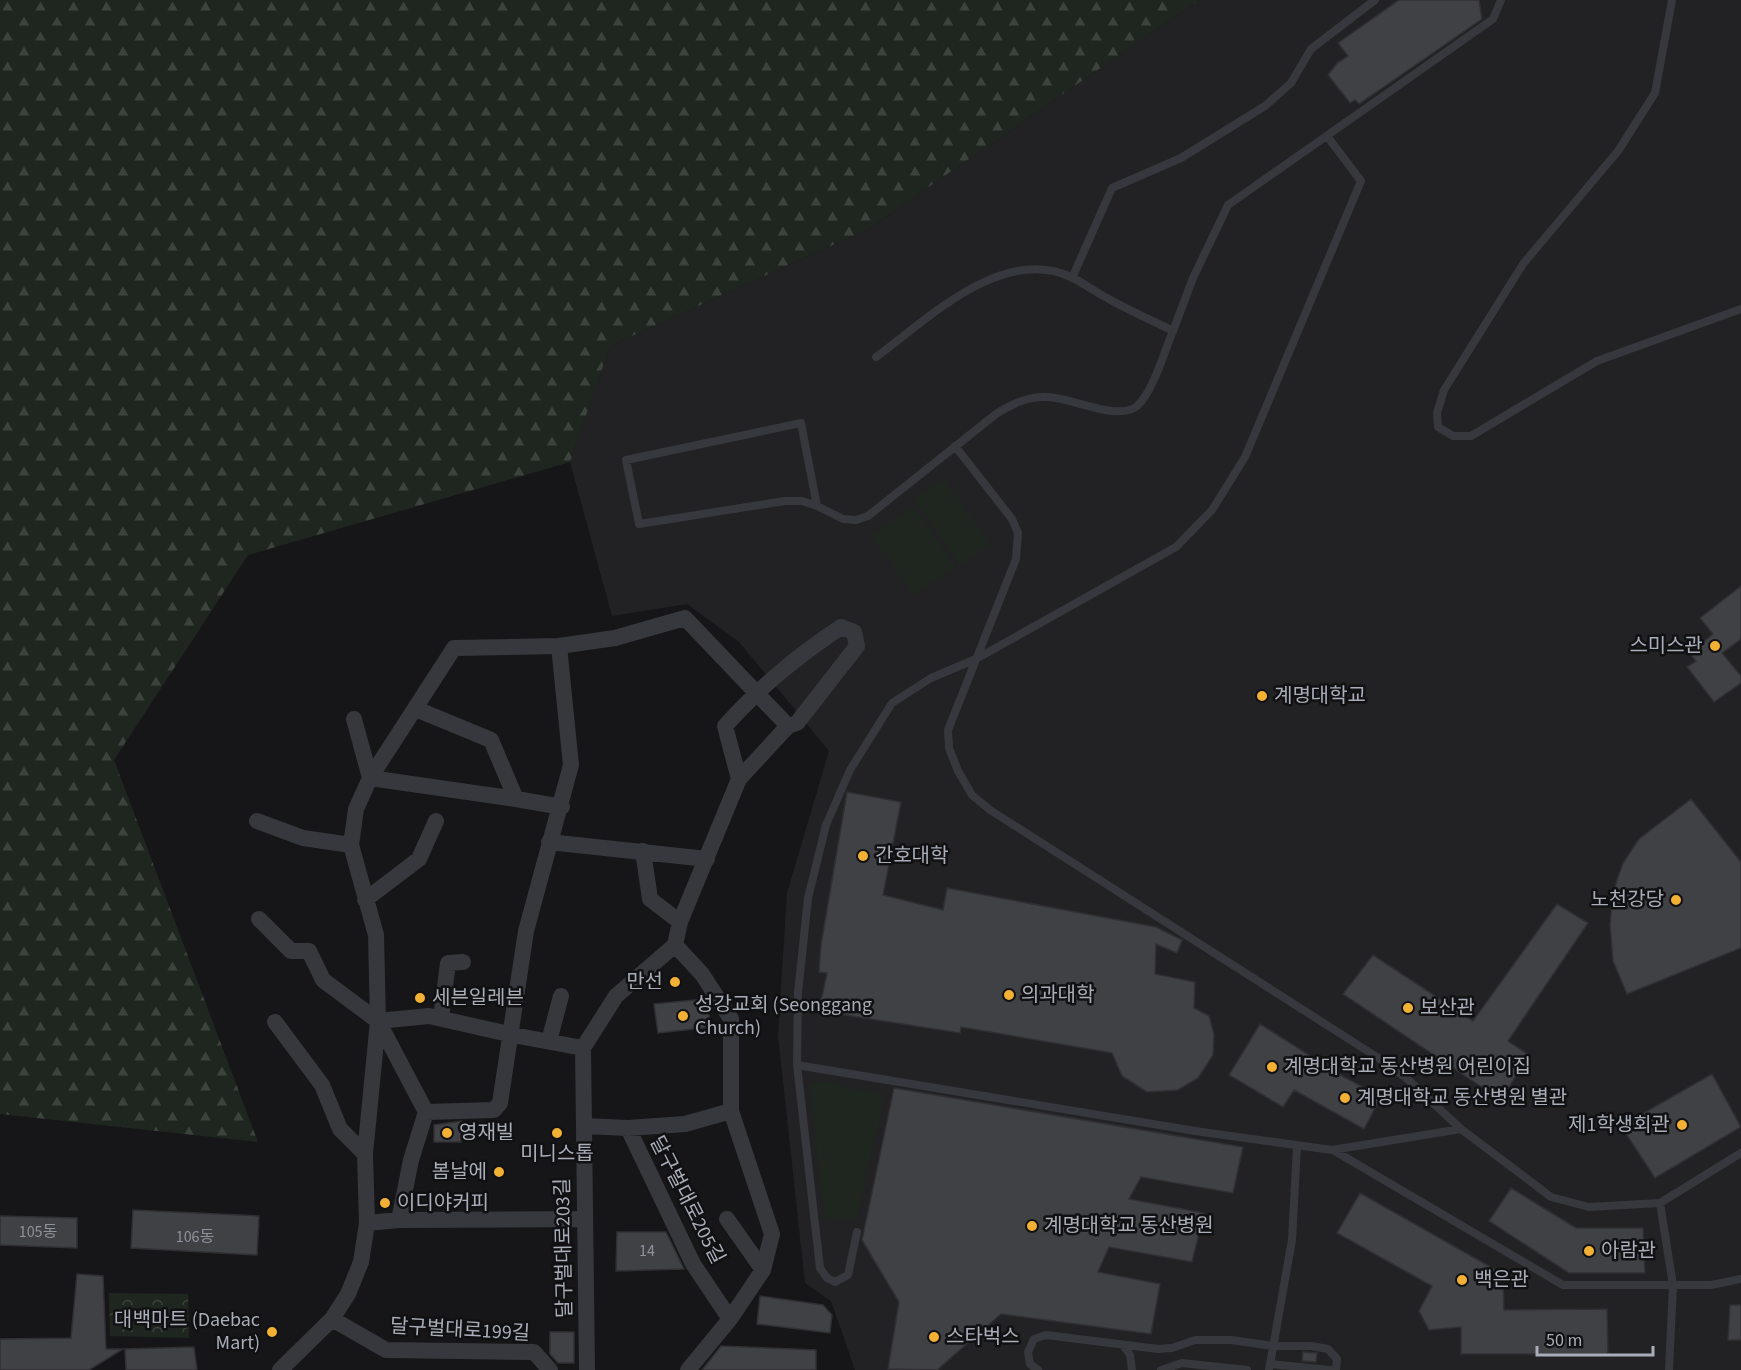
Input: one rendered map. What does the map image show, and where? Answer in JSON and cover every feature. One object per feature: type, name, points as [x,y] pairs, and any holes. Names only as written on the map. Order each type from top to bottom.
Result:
[{"type":"street","points":[[280,1370],[332,1319],[348,1294],[361,1262],[367,1223],[364,1154],[378,1021],[376,935],[351,844],[356,809],[370,778],[454,648],[559,646],[615,638],[686,618],[788,726]]},
{"type":"street","points":[[378,1021],[429,1016],[583,1048],[616,996],[675,945],[680,922],[739,779],[788,726],[797,723],[857,646],[854,632],[841,627],[791,661],[757,691],[725,726],[739,779]]},
{"type":"street","points":[[426,1112],[494,1110],[500,1103],[513,1035],[526,931],[549,842],[562,807],[571,765],[559,646]]},
{"type":"street","points":[[416,709],[491,740],[516,799]]},
{"type":"street","points":[[354,719],[370,778]]},
{"type":"street","points":[[370,778],[562,807]]},
{"type":"street","points":[[257,821],[303,838],[351,844]]},
{"type":"street","points":[[365,900],[420,859],[436,822]]},
{"type":"street","points":[[549,842],[707,859]]},
{"type":"street","points":[[643,851],[650,899],[680,922]]},
{"type":"street","points":[[260,919],[291,951],[309,951],[323,980],[378,1021],[426,1112],[411,1160],[399,1220]]},
{"type":"street","points":[[675,945],[702,974],[731,1019],[731,1111],[772,1234],[764,1270],[730,1319],[688,1370]]},
{"type":"street","points":[[441,1018],[448,963],[463,962]]},
{"type":"street","points":[[549,1041],[561,996]]},
{"type":"street","points":[[275,1022],[322,1085],[340,1129],[364,1154]]},
{"type":"street","name":"달구벌대로203길","points":[[583,1048],[587,1370]]},
{"type":"street","points":[[585,1126],[628,1128],[685,1124],[731,1111]]},
{"type":"street","name":"달구벌대로205길","points":[[628,1128],[693,1264],[730,1319]]},
{"type":"street","points":[[367,1223],[399,1220],[584,1219]]},
{"type":"street","name":"달구벌대로205길","points":[[727,1219],[764,1270]]},
{"type":"street","name":"달구벌대로199길","points":[[332,1319],[386,1350],[534,1352],[550,1370]]},
{"type":"lane","points":[[1072,278],[1113,188],[1181,158],[1265,106],[1292,83],[1311,49],[1375,0]]},
{"type":"lane","points":[[817,506],[801,423],[626,460],[639,524],[785,501],[802,501],[843,519],[856,520],[868,516],[996,414],[1029,398],[1048,397],[1105,410],[1129,410],[1143,398],[1173,332],[1193,278],[1228,205],[1493,19],[1501,0]]},
{"type":"lane","points":[[1671,0],[1655,93],[1618,151],[1523,264],[1444,390],[1437,413],[1438,427],[1453,436],[1471,436],[1597,361],[1741,309]]},
{"type":"lane","points":[[857,1232],[848,1275],[835,1282],[826,1278],[820,1268],[797,1065],[796,1030],[801,945],[808,898],[831,814],[850,770],[892,703],[931,678],[976,659],[1176,547],[1212,510],[1245,457],[1361,181],[1327,136]]},
{"type":"lane","points":[[876,357],[976,284],[1004,273],[1043,270],[1072,278],[1107,299],[1173,332]]},
{"type":"lane","points":[[955,447],[1012,519],[1018,533],[1016,559],[948,730],[949,748],[972,795],[990,810],[1100,882],[1380,1059],[1405,1077],[1461,1129],[1551,1197],[1589,1207],[1660,1203],[1741,1153]]},
{"type":"lane","points":[[797,1065],[1332,1150],[1461,1129]]},
{"type":"lane","points":[[1298,1146],[1292,1240],[1269,1367],[1330,1370]]},
{"type":"lane","points":[[1332,1150],[1563,1285],[1711,1285],[1741,1279]]},
{"type":"lane","points":[[1660,1203],[1673,1285],[1669,1370]]},
{"type":"lane","points":[[1038,1370],[1030,1364],[1028,1352],[1034,1339],[1046,1335],[1158,1349],[1172,1348],[1195,1340],[1221,1339],[1273,1346],[1296,1344],[1328,1349],[1337,1359],[1336,1370]]},
{"type":"lane","points":[[1123,1345],[1130,1355],[1132,1370]]},
{"type":"lane","points":[[1161,1370],[1182,1363],[1247,1370]]},
{"type":"shaded area","name":"계명대학교","points":[[1199,0],[1741,0],[1741,1370],[855,1370],[831,1301],[805,1283],[778,1036],[787,893],[829,751],[739,642],[687,604],[612,616],[570,462],[610,346],[868,229]]},
{"type":"green space","points":[[0,0],[1199,0],[868,229],[610,346],[570,462],[248,555],[114,760],[258,1142],[0,1114]]},
{"type":"green space","points":[[945,478],[990,545],[960,566],[914,499]]},
{"type":"green space","points":[[913,506],[955,567],[913,596],[871,535]]},
{"type":"green space","points":[[822,1081],[885,1095],[856,1221],[824,1217],[810,1088],[813,1083]]},
{"type":"green space","points":[[109,1293],[188,1294],[189,1338],[110,1336]]},
{"type":"building","points":[[1399,0],[1479,0],[1482,19],[1359,104],[1355,100],[1350,103],[1328,75],[1337,63],[1348,56],[1338,43]]},
{"type":"building","name":"스미스관","points":[[1741,586],[1741,639],[1722,653],[1741,676],[1741,683],[1714,702],[1687,667],[1696,661],[1689,653],[1713,634],[1700,618]]},
{"type":"building","name":"의과대학","points":[[847,792],[901,802],[883,895],[943,910],[947,888],[1156,927],[1182,940],[1177,953],[1156,944],[1155,974],[1195,982],[1194,1008],[1209,1016],[1214,1034],[1213,1055],[1198,1078],[1178,1090],[1147,1092],[1122,1076],[1112,1053],[961,1027],[960,1033],[819,1011],[827,973],[819,972],[821,945]]},
{"type":"building","name":"노천강당","points":[[1691,799],[1741,862],[1741,948],[1627,994],[1613,961],[1610,925],[1613,894],[1618,877],[1623,863],[1639,839]]},
{"type":"building","name":"보산관","points":[[1557,904],[1588,923],[1508,1041],[1529,1055],[1501,1100],[1343,994],[1373,955],[1473,1021]]},
{"type":"building","name":"성강교회 (Seonggang Church)","points":[[705,999],[712,1027],[658,1033],[654,1004]]},
{"type":"building","points":[[1260,1024],[1314,1058],[1313,1060],[1381,1097],[1364,1129],[1294,1090],[1283,1107],[1229,1075]]},
{"type":"building","name":"제1학생회관","points":[[1712,1074],[1741,1127],[1655,1178],[1621,1126]]},
{"type":"building","name":"계명대학교 동산병원","points":[[894,1088],[1243,1147],[1233,1193],[1141,1177],[1129,1199],[1204,1213],[1192,1262],[1109,1247],[1098,1272],[1160,1284],[1151,1334],[1001,1314],[937,1370],[888,1369],[899,1302],[862,1240]]},
{"type":"building","name":"영재빌","points":[[461,1121],[461,1142],[434,1142],[434,1125]]},
{"type":"building","name":"아람관","points":[[1511,1188],[1576,1228],[1643,1228],[1645,1273],[1569,1273],[1489,1221]]},
{"type":"building","name":"백은관","points":[[1360,1193],[1503,1274],[1504,1310],[1607,1309],[1608,1354],[1461,1354],[1461,1327],[1429,1330],[1419,1311],[1432,1286],[1337,1233]]},
{"type":"building","points":[[133,1210],[259,1216],[257,1255],[131,1248]]},
{"type":"building","points":[[0,1216],[77,1218],[77,1248],[0,1245]]},
{"type":"building","points":[[617,1232],[666,1232],[684,1269],[616,1271]]},
{"type":"building","points":[[77,1274],[103,1276],[106,1349],[123,1349],[89,1370],[0,1370],[0,1339],[71,1338]]},
{"type":"building","points":[[760,1296],[823,1305],[832,1315],[830,1333],[757,1324]]},
{"type":"building","points":[[1730,1305],[1741,1305],[1741,1340],[1728,1340]]},
{"type":"building","points":[[550,1332],[574,1332],[574,1363],[558,1363],[550,1354]]},
{"type":"building","points":[[721,1346],[816,1350],[816,1370],[702,1370]]},
{"type":"building","points":[[194,1347],[197,1370],[126,1370],[125,1349]]},
{"type":"building","points":[[1303,1352],[1317,1353],[1316,1362],[1302,1361]]},
{"type":"place","name":"스미스관","points":[[1715,646]]},
{"type":"place","name":"계명대학교","points":[[1262,696]]},
{"type":"place","name":"간호대학","points":[[863,856]]},
{"type":"place","name":"노천강당","points":[[1676,900]]},
{"type":"place","name":"만선","points":[[675,982]]},
{"type":"place","name":"의과대학","points":[[1009,995]]},
{"type":"place","name":"세븐일레븐","points":[[420,998]]},
{"type":"place","name":"보산관","points":[[1408,1008]]},
{"type":"place","name":"성강교회 (Seonggang Church)","points":[[683,1016]]},
{"type":"place","name":"계명대학교 동산병원 어린이집","points":[[1272,1067]]},
{"type":"place","name":"계명대학교 동산병원 별관","points":[[1345,1098]]},
{"type":"place","name":"제1학생회관","points":[[1682,1125]]},
{"type":"place","name":"영재빌","points":[[447,1133]]},
{"type":"place","name":"미니스톱","points":[[557,1133]]},
{"type":"place","name":"봄날에","points":[[499,1172]]},
{"type":"place","name":"이디야커피","points":[[385,1203]]},
{"type":"place","name":"계명대학교 동산병원","points":[[1032,1226]]},
{"type":"place","name":"아람관","points":[[1589,1251]]},
{"type":"place","name":"백은관","points":[[1462,1280]]},
{"type":"place","name":"대백마트 (Daebac Mart)","points":[[272,1332]]},
{"type":"place","name":"스타벅스","points":[[934,1337]]}]
